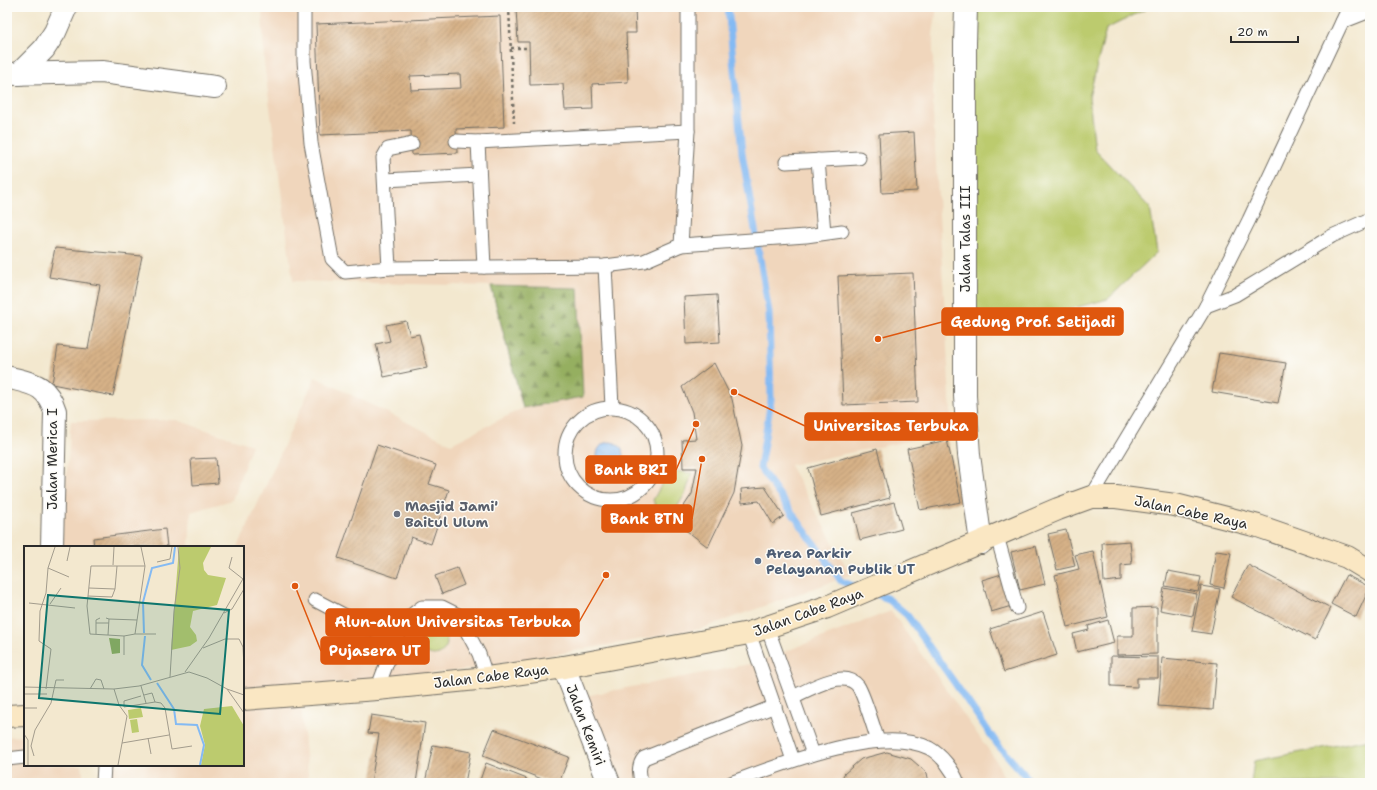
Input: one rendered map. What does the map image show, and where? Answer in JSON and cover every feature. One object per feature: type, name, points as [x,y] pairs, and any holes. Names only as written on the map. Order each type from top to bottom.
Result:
[{"type":"main road","name":"Jalan Cabe Raya","points":[[244,699],[377,689],[487,678],[564,667],[758,630],[827,607],[1058,509],[1091,497],[1116,497],[1175,505],[1258,526],[1347,557],[1370,571]]},
{"type":"main road","points":[[7,716],[24,716]]},
{"type":"street","points":[[13,74],[44,49],[55,32],[66,7]]},
{"type":"street","name":"Jalan Talas III","points":[[966,7],[964,43],[965,396],[969,455],[989,539]]},
{"type":"street","points":[[13,74],[102,72],[215,87]]},
{"type":"street","name":"Jalan Merica I","points":[[7,377],[39,385],[52,402],[55,411],[52,546]]},
{"type":"street","name":"Jalan Kemiri","points":[[564,667],[609,783]]},
{"type":"lane","points":[[304,7],[304,61],[311,143],[332,259],[344,272],[389,268],[605,266],[644,261],[682,245],[806,236],[842,231]]},
{"type":"lane","points":[[682,245],[688,131],[688,7]]},
{"type":"lane","points":[[1091,497],[1206,306],[1249,220],[1349,7]]},
{"type":"lane","points":[[1342,22],[1370,11]]},
{"type":"lane","points":[[456,141],[478,142],[688,131]]},
{"type":"lane","points":[[478,142],[484,266]]},
{"type":"lane","points":[[389,268],[383,158],[388,149],[412,144]]},
{"type":"lane","points":[[786,162],[859,158]]},
{"type":"lane","points":[[818,160],[824,233]]},
{"type":"lane","points":[[385,180],[479,174]]},
{"type":"lane","points":[[1206,306],[1235,295],[1332,236],[1370,219]]},
{"type":"lane","points":[[605,266],[612,407]]},
{"type":"lane","points":[[612,407],[628,410],[640,418],[650,429],[656,442],[657,457],[654,471],[646,483],[635,493],[612,500],[592,496],[573,481],[566,467],[564,450],[569,432],[581,418],[597,410],[612,407]]},
{"type":"lane","points":[[989,539],[1017,608]]},
{"type":"lane","points":[[315,600],[395,642]]},
{"type":"lane","points":[[377,689],[400,629],[413,614],[422,607],[442,607],[458,615],[474,643],[487,678]]},
{"type":"lane","points":[[758,630],[793,697],[813,754]]},
{"type":"lane","points":[[758,630],[775,706],[793,760]]},
{"type":"lane","points":[[793,697],[823,683],[838,679],[849,680],[858,686],[878,741]]},
{"type":"lane","points":[[642,783],[639,774],[641,761],[644,758],[775,706]]},
{"type":"lane","points":[[731,783],[813,754],[888,740],[906,741],[930,748],[947,764],[958,783]]},
{"type":"lane","points":[[7,759],[24,757]]},
{"type":"lane","points":[[103,783],[104,766]]},
{"type":"path","points":[[509,7],[515,140]]},
{"type":"path","points":[[511,48],[529,48]]},
{"type":"shaded area","points":[[262,7],[937,7],[933,34],[933,114],[952,432],[790,465],[851,575],[700,629],[464,670],[299,687],[309,783],[110,783],[111,766],[244,766],[244,546],[238,546],[315,377],[451,444],[523,408],[491,286],[293,281],[264,62]]},
{"type":"shaded area","points":[[176,420],[252,445],[232,500],[191,512],[189,546],[61,546],[71,421]]},
{"type":"shaded area","points":[[891,611],[997,762],[1006,783],[623,783],[621,781],[594,722],[585,696],[755,663]]},
{"type":"shaded area","points":[[24,736],[24,766],[82,766],[84,783],[7,783],[7,737]]},
{"type":"green space","points":[[972,7],[1150,7],[1106,29],[1089,97],[1095,150],[1150,208],[1157,252],[1108,299],[967,336]]},
{"type":"green space","points":[[491,286],[578,288],[583,397],[523,408]]},
{"type":"green space","points":[[675,471],[692,473],[686,492],[669,521],[659,514],[653,500],[667,475]]},
{"type":"green space","points":[[434,629],[443,633],[447,642],[443,651],[434,655],[425,651],[421,642],[425,633]]},
{"type":"green space","points":[[1370,739],[1370,783],[1251,783],[1254,761]]},
{"type":"water","points":[[610,442],[619,446],[623,455],[619,464],[610,468],[601,464],[597,455],[601,446]]},
{"type":"building","points":[[635,7],[636,33],[626,33],[628,82],[592,84],[593,109],[565,110],[563,84],[530,85],[529,42],[518,42],[516,9]]},
{"type":"building","points":[[500,16],[504,127],[456,129],[457,153],[412,155],[411,131],[320,135],[316,24]],"holes":[[[460,74],[461,88],[411,90],[410,76]]]},
{"type":"building","points":[[914,132],[917,191],[882,193],[879,134]]},
{"type":"building","points":[[55,248],[142,256],[113,396],[52,384],[58,346],[88,349],[100,285],[49,277]]},
{"type":"building","points":[[913,273],[918,402],[843,405],[838,276]]},
{"type":"building","points":[[717,295],[720,342],[686,344],[684,297]]},
{"type":"building","points":[[406,321],[410,336],[419,334],[427,368],[384,377],[376,344],[390,341],[386,325]]},
{"type":"building","points":[[1219,353],[1286,363],[1278,403],[1212,392]]},
{"type":"building","points":[[714,363],[732,399],[742,446],[734,493],[708,547],[674,521],[692,494],[697,468],[683,468],[682,440],[696,439],[692,412],[682,387]]},
{"type":"building","points":[[947,440],[961,502],[920,510],[907,449]]},
{"type":"building","name":"Masjid Jami' Baitul Ulum","points":[[377,445],[436,465],[429,484],[449,490],[431,544],[411,537],[397,578],[338,558]]},
{"type":"building","points":[[877,449],[890,498],[821,516],[808,468]]},
{"type":"building","points":[[216,458],[218,483],[193,485],[191,459]]},
{"type":"building","points":[[765,487],[784,516],[773,524],[759,501],[742,503],[741,489]]},
{"type":"building","points":[[894,502],[902,529],[860,540],[853,513]]},
{"type":"building","points":[[165,529],[167,546],[94,546],[93,538]]},
{"type":"building","points":[[1066,530],[1075,566],[1057,570],[1048,534]]},
{"type":"building","points":[[1130,541],[1132,564],[1121,565],[1121,580],[1104,582],[1102,543]]},
{"type":"building","points":[[1036,546],[1045,584],[1020,590],[1011,552]]},
{"type":"building","points":[[1093,551],[1108,617],[1067,627],[1055,575],[1079,569],[1075,555]]},
{"type":"building","points":[[1216,551],[1231,553],[1224,588],[1210,585]]},
{"type":"building","points":[[1248,565],[1331,608],[1315,640],[1231,597]]},
{"type":"building","points":[[457,568],[464,585],[442,594],[435,576]]},
{"type":"building","points":[[1168,571],[1201,577],[1198,592],[1165,586]]},
{"type":"building","points":[[1005,573],[1015,605],[991,612],[982,580]]},
{"type":"building","points":[[1346,575],[1370,587],[1356,617],[1331,604]]},
{"type":"building","points":[[1201,586],[1220,589],[1211,634],[1192,631]]},
{"type":"building","points":[[1164,588],[1197,594],[1193,616],[1160,610]]},
{"type":"building","points":[[1157,607],[1157,654],[1117,655],[1117,636],[1133,636],[1133,608]]},
{"type":"building","points":[[1043,612],[1057,655],[1004,672],[990,629]]},
{"type":"building","points":[[1108,620],[1114,643],[1077,652],[1073,634],[1089,630],[1088,626]]},
{"type":"building","points":[[1111,656],[1158,657],[1158,678],[1137,678],[1137,687],[1111,686]]},
{"type":"building","points":[[1162,658],[1217,663],[1213,710],[1158,706]]},
{"type":"building","points":[[371,715],[425,723],[416,783],[371,783],[379,734],[368,733]]},
{"type":"building","points":[[494,729],[569,757],[559,783],[552,783],[483,756]]},
{"type":"building","points":[[433,745],[471,752],[465,783],[425,783]]},
{"type":"building","points":[[887,752],[911,759],[927,773],[929,783],[840,783],[844,774],[861,759]]},
{"type":"building","points":[[486,763],[527,779],[525,783],[479,783]]},
{"type":"waterway","points":[[728,7],[742,153],[769,312],[771,400],[760,468],[841,581],[858,588]]},
{"type":"waterway","points":[[874,593],[888,599],[907,615],[998,745],[1032,783]]},
{"type":"place","name":"Gedung Prof. Setijadi","points":[[878,339]]},
{"type":"place","name":"Universitas Terbuka","points":[[734,392]]},
{"type":"place","name":"Bank BRI","points":[[696,424]]},
{"type":"place","name":"Bank BTN","points":[[702,459]]},
{"type":"place","name":"Masjid Jami' Baitul Ulum","points":[[397,514]]},
{"type":"place","name":"Area Parkir Pelayanan Publik UT","points":[[758,561]]},
{"type":"place","name":"Alun-alun Universitas Terbuka","points":[[606,575]]},
{"type":"place","name":"Pujasera UT","points":[[295,586]]}]
